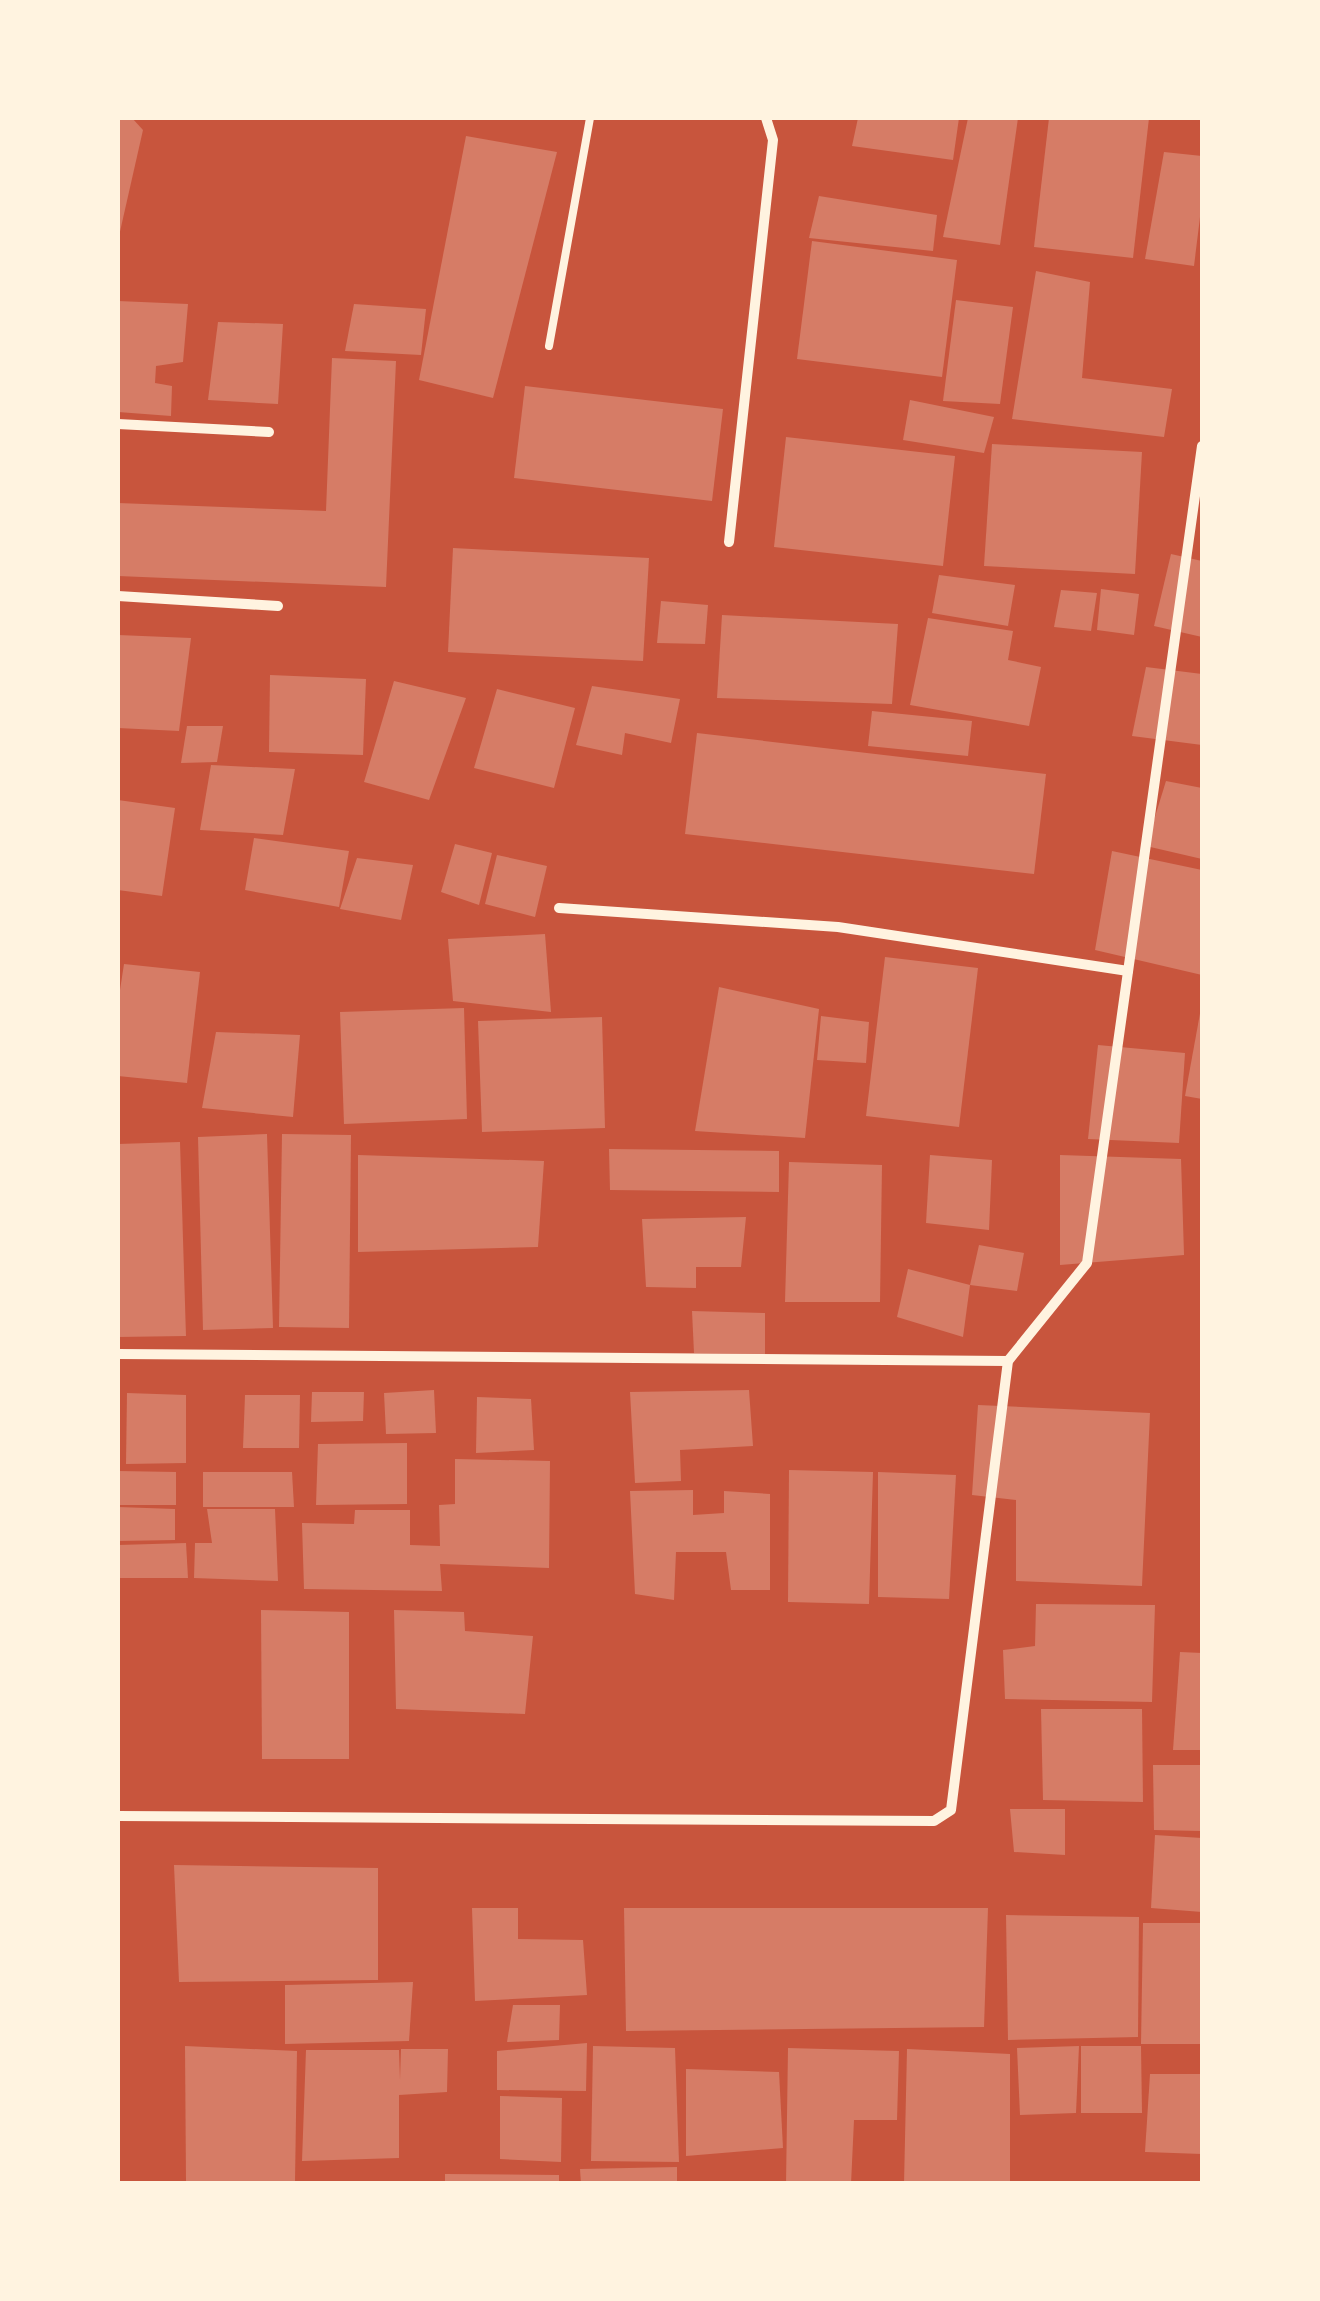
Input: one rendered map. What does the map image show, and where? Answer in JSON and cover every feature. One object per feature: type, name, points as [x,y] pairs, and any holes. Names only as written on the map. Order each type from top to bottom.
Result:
[{"type":"street","points":[[729,542],[773,140],[766,118]]},
{"type":"street","points":[[118,424],[268,432]]},
{"type":"street","points":[[118,1816],[914,1821],[944,1817],[951,1810],[1008,1361],[1087,1263],[1202,446]]},
{"type":"street","points":[[118,596],[278,606]]},
{"type":"street","points":[[559,908],[838,927],[1128,970]]},
{"type":"street","points":[[118,1354],[1008,1361]]},
{"type":"lane","points":[[549,346],[590,118]]},
{"type":"building","points":[[118,118],[132,118],[143,130],[119,236]]},
{"type":"building","points":[[858,118],[959,118],[953,160],[852,146]]},
{"type":"building","points":[[968,118],[1018,118],[1000,245],[943,237]]},
{"type":"building","points":[[1049,118],[1149,118],[1133,258],[1034,247]]},
{"type":"building","points":[[466,136],[557,152],[493,398],[419,380]]},
{"type":"building","points":[[1164,152],[1202,156],[1202,201],[1194,266],[1145,259]]},
{"type":"building","points":[[819,196],[937,215],[933,251],[809,238]]},
{"type":"building","points":[[812,241],[957,260],[942,377],[797,359]]},
{"type":"building","points":[[1036,271],[1090,282],[1082,378],[1172,389],[1164,437],[1012,419]]},
{"type":"building","points":[[956,300],[1013,307],[1000,404],[943,401]]},
{"type":"building","points":[[118,301],[188,304],[183,362],[156,366],[155,383],[172,386],[171,416],[118,412]]},
{"type":"building","points":[[354,304],[426,309],[421,355],[345,351]]},
{"type":"building","points":[[218,322],[283,324],[278,404],[208,400]]},
{"type":"building","points":[[332,358],[396,361],[386,587],[118,576],[118,503],[326,511]]},
{"type":"building","points":[[525,386],[723,409],[712,501],[514,478]]},
{"type":"building","points":[[910,400],[994,417],[984,453],[903,440]]},
{"type":"building","points":[[786,437],[955,456],[943,566],[774,547]]},
{"type":"building","points":[[992,444],[1142,452],[1135,574],[984,566]]},
{"type":"building","points":[[453,548],[649,558],[643,661],[448,652]]},
{"type":"building","points":[[1171,554],[1202,561],[1202,637],[1154,626]]},
{"type":"building","points":[[939,575],[1015,585],[1008,626],[932,613]]},
{"type":"building","points":[[1101,589],[1139,594],[1134,635],[1097,630]]},
{"type":"building","points":[[1061,590],[1097,593],[1091,631],[1054,627]]},
{"type":"building","points":[[661,601],[708,605],[705,644],[657,643]]},
{"type":"building","points":[[722,615],[898,624],[892,704],[717,698]]},
{"type":"building","points":[[928,618],[1013,631],[1008,660],[1041,667],[1029,726],[910,705]]},
{"type":"building","points":[[118,635],[191,638],[179,731],[118,728]]},
{"type":"building","points":[[1146,667],[1202,674],[1202,745],[1132,736]]},
{"type":"building","points":[[270,675],[366,679],[363,755],[269,752]]},
{"type":"building","points":[[394,681],[466,698],[429,800],[364,782]]},
{"type":"building","points":[[592,686],[680,699],[671,743],[625,733],[622,755],[576,745]]},
{"type":"building","points":[[497,689],[575,708],[554,788],[474,768]]},
{"type":"building","points":[[872,711],[972,721],[968,756],[868,746]]},
{"type":"building","points":[[187,726],[223,726],[217,762],[181,763]]},
{"type":"building","points":[[697,733],[1046,774],[1034,874],[685,834]]},
{"type":"building","points":[[211,765],[295,769],[283,835],[200,830]]},
{"type":"building","points":[[1166,781],[1202,788],[1202,859],[1146,846]]},
{"type":"building","points":[[118,800],[175,808],[162,896],[118,890]]},
{"type":"building","points":[[254,838],[349,851],[339,907],[245,890]]},
{"type":"building","points":[[455,844],[492,853],[479,905],[441,892]]},
{"type":"building","points":[[1112,851],[1202,870],[1202,975],[1095,950]]},
{"type":"building","points":[[497,855],[547,866],[535,917],[485,904]]},
{"type":"building","points":[[357,858],[413,865],[401,920],[340,909]]},
{"type":"building","points":[[545,934],[551,1012],[453,1001],[448,939]]},
{"type":"building","points":[[885,957],[978,968],[959,1127],[866,1116]]},
{"type":"building","points":[[124,964],[200,972],[187,1083],[118,1076],[118,1003]]},
{"type":"building","points":[[719,987],[819,1009],[805,1138],[695,1131]]},
{"type":"building","points":[[464,1008],[467,1119],[344,1124],[340,1012]]},
{"type":"building","points":[[1202,1008],[1202,1099],[1185,1096]]},
{"type":"building","points":[[821,1016],[869,1022],[866,1063],[817,1060]]},
{"type":"building","points":[[602,1017],[605,1128],[482,1132],[478,1021]]},
{"type":"building","points":[[216,1032],[300,1035],[293,1117],[202,1108]]},
{"type":"building","points":[[1098,1045],[1185,1053],[1179,1143],[1088,1139]]},
{"type":"building","points":[[267,1134],[273,1328],[203,1330],[198,1137]]},
{"type":"building","points":[[282,1134],[351,1135],[349,1328],[279,1327]]},
{"type":"building","points":[[180,1142],[186,1336],[118,1337],[118,1144]]},
{"type":"building","points":[[609,1149],[779,1151],[779,1192],[610,1190]]},
{"type":"building","points":[[358,1155],[544,1161],[538,1247],[358,1252]]},
{"type":"building","points":[[930,1155],[992,1160],[989,1230],[926,1223]]},
{"type":"building","points":[[1060,1155],[1181,1159],[1184,1255],[1060,1265]]},
{"type":"building","points":[[789,1162],[882,1165],[880,1302],[785,1302]]},
{"type":"building","points":[[746,1217],[741,1267],[696,1267],[696,1288],[646,1287],[642,1219]]},
{"type":"building","points":[[979,1245],[1024,1253],[1017,1291],[970,1285]]},
{"type":"building","points":[[908,1269],[970,1285],[963,1337],[897,1317]]},
{"type":"building","points":[[692,1311],[765,1313],[765,1354],[694,1353]]},
{"type":"building","points":[[434,1390],[436,1433],[386,1434],[384,1393]]},
{"type":"building","points":[[749,1390],[753,1446],[680,1450],[681,1481],[635,1483],[630,1392]]},
{"type":"building","points":[[312,1392],[364,1392],[363,1421],[311,1422]]},
{"type":"building","points":[[127,1393],[186,1395],[186,1463],[126,1464]]},
{"type":"building","points":[[245,1395],[300,1395],[299,1448],[243,1448]]},
{"type":"building","points":[[477,1397],[531,1399],[534,1450],[476,1453]]},
{"type":"building","points":[[978,1405],[1150,1413],[1142,1586],[1016,1581],[1016,1500],[972,1495]]},
{"type":"building","points":[[407,1443],[407,1504],[316,1505],[318,1444]]},
{"type":"building","points":[[455,1459],[550,1461],[549,1568],[440,1564],[442,1591],[304,1589],[302,1523],[354,1524],[355,1510],[410,1510],[410,1545],[440,1546],[439,1505],[455,1504]]},
{"type":"building","points":[[789,1470],[873,1472],[869,1604],[788,1602]]},
{"type":"building","points":[[118,1471],[176,1472],[176,1505],[118,1505]]},
{"type":"building","points":[[203,1472],[292,1472],[294,1507],[203,1507]]},
{"type":"building","points":[[878,1472],[956,1475],[949,1599],[878,1597]]},
{"type":"building","points":[[693,1490],[693,1515],[724,1513],[724,1491],[770,1494],[770,1590],[731,1590],[726,1552],[676,1552],[674,1600],[635,1594],[630,1491]]},
{"type":"building","points":[[118,1507],[175,1509],[175,1540],[118,1541]]},
{"type":"building","points":[[207,1509],[275,1509],[278,1581],[194,1578],[195,1543],[212,1543]]},
{"type":"building","points":[[186,1543],[188,1578],[118,1578],[118,1545]]},
{"type":"building","points":[[1036,1604],[1155,1605],[1152,1702],[1005,1699],[1003,1650],[1035,1646]]},
{"type":"building","points":[[261,1610],[349,1612],[349,1759],[262,1759]]},
{"type":"building","points":[[394,1610],[464,1612],[465,1631],[533,1636],[525,1714],[396,1709]]},
{"type":"building","points":[[1180,1652],[1202,1653],[1202,1750],[1173,1750]]},
{"type":"building","points":[[1041,1709],[1142,1709],[1143,1802],[1043,1800]]},
{"type":"building","points":[[1153,1765],[1202,1765],[1202,1831],[1154,1830]]},
{"type":"building","points":[[1010,1809],[1065,1809],[1065,1855],[1014,1852]]},
{"type":"building","points":[[1155,1835],[1202,1838],[1202,1912],[1151,1908]]},
{"type":"building","points":[[174,1865],[378,1868],[378,1980],[179,1982]]},
{"type":"building","points":[[472,1908],[518,1908],[518,1939],[583,1940],[587,1995],[475,2001]]},
{"type":"building","points":[[624,1908],[988,1908],[984,2027],[626,2031]]},
{"type":"building","points":[[1006,1915],[1139,1917],[1138,2037],[1008,2040]]},
{"type":"building","points":[[1143,1923],[1202,1923],[1202,2044],[1141,2044]]},
{"type":"building","points":[[413,1982],[409,2041],[285,2044],[285,1985]]},
{"type":"building","points":[[513,2005],[560,2005],[559,2040],[507,2042]]},
{"type":"building","points":[[587,2043],[586,2091],[497,2090],[497,2051]]},
{"type":"building","points":[[185,2046],[297,2051],[295,2182],[186,2182]]},
{"type":"building","points":[[593,2046],[675,2048],[679,2162],[591,2161]]},
{"type":"building","points":[[1079,2046],[1076,2113],[1020,2115],[1017,2048]]},
{"type":"building","points":[[1081,2046],[1141,2046],[1142,2113],[1081,2113]]},
{"type":"building","points":[[788,2048],[899,2051],[897,2120],[854,2120],[851,2184],[786,2184]]},
{"type":"building","points":[[401,2049],[448,2049],[447,2092],[399,2095],[399,2158],[302,2161],[306,2050],[399,2050],[400,2080]]},
{"type":"building","points":[[907,2049],[1010,2054],[1010,2184],[904,2184]]},
{"type":"building","points":[[686,2069],[779,2072],[783,2148],[686,2156]]},
{"type":"building","points":[[1150,2074],[1202,2074],[1202,2154],[1145,2152]]},
{"type":"building","points":[[500,2096],[562,2098],[561,2162],[500,2159]]},
{"type":"building","points":[[677,2167],[677,2184],[581,2184],[580,2169]]},
{"type":"building","points":[[445,2174],[559,2175],[559,2184],[445,2184]]}]
